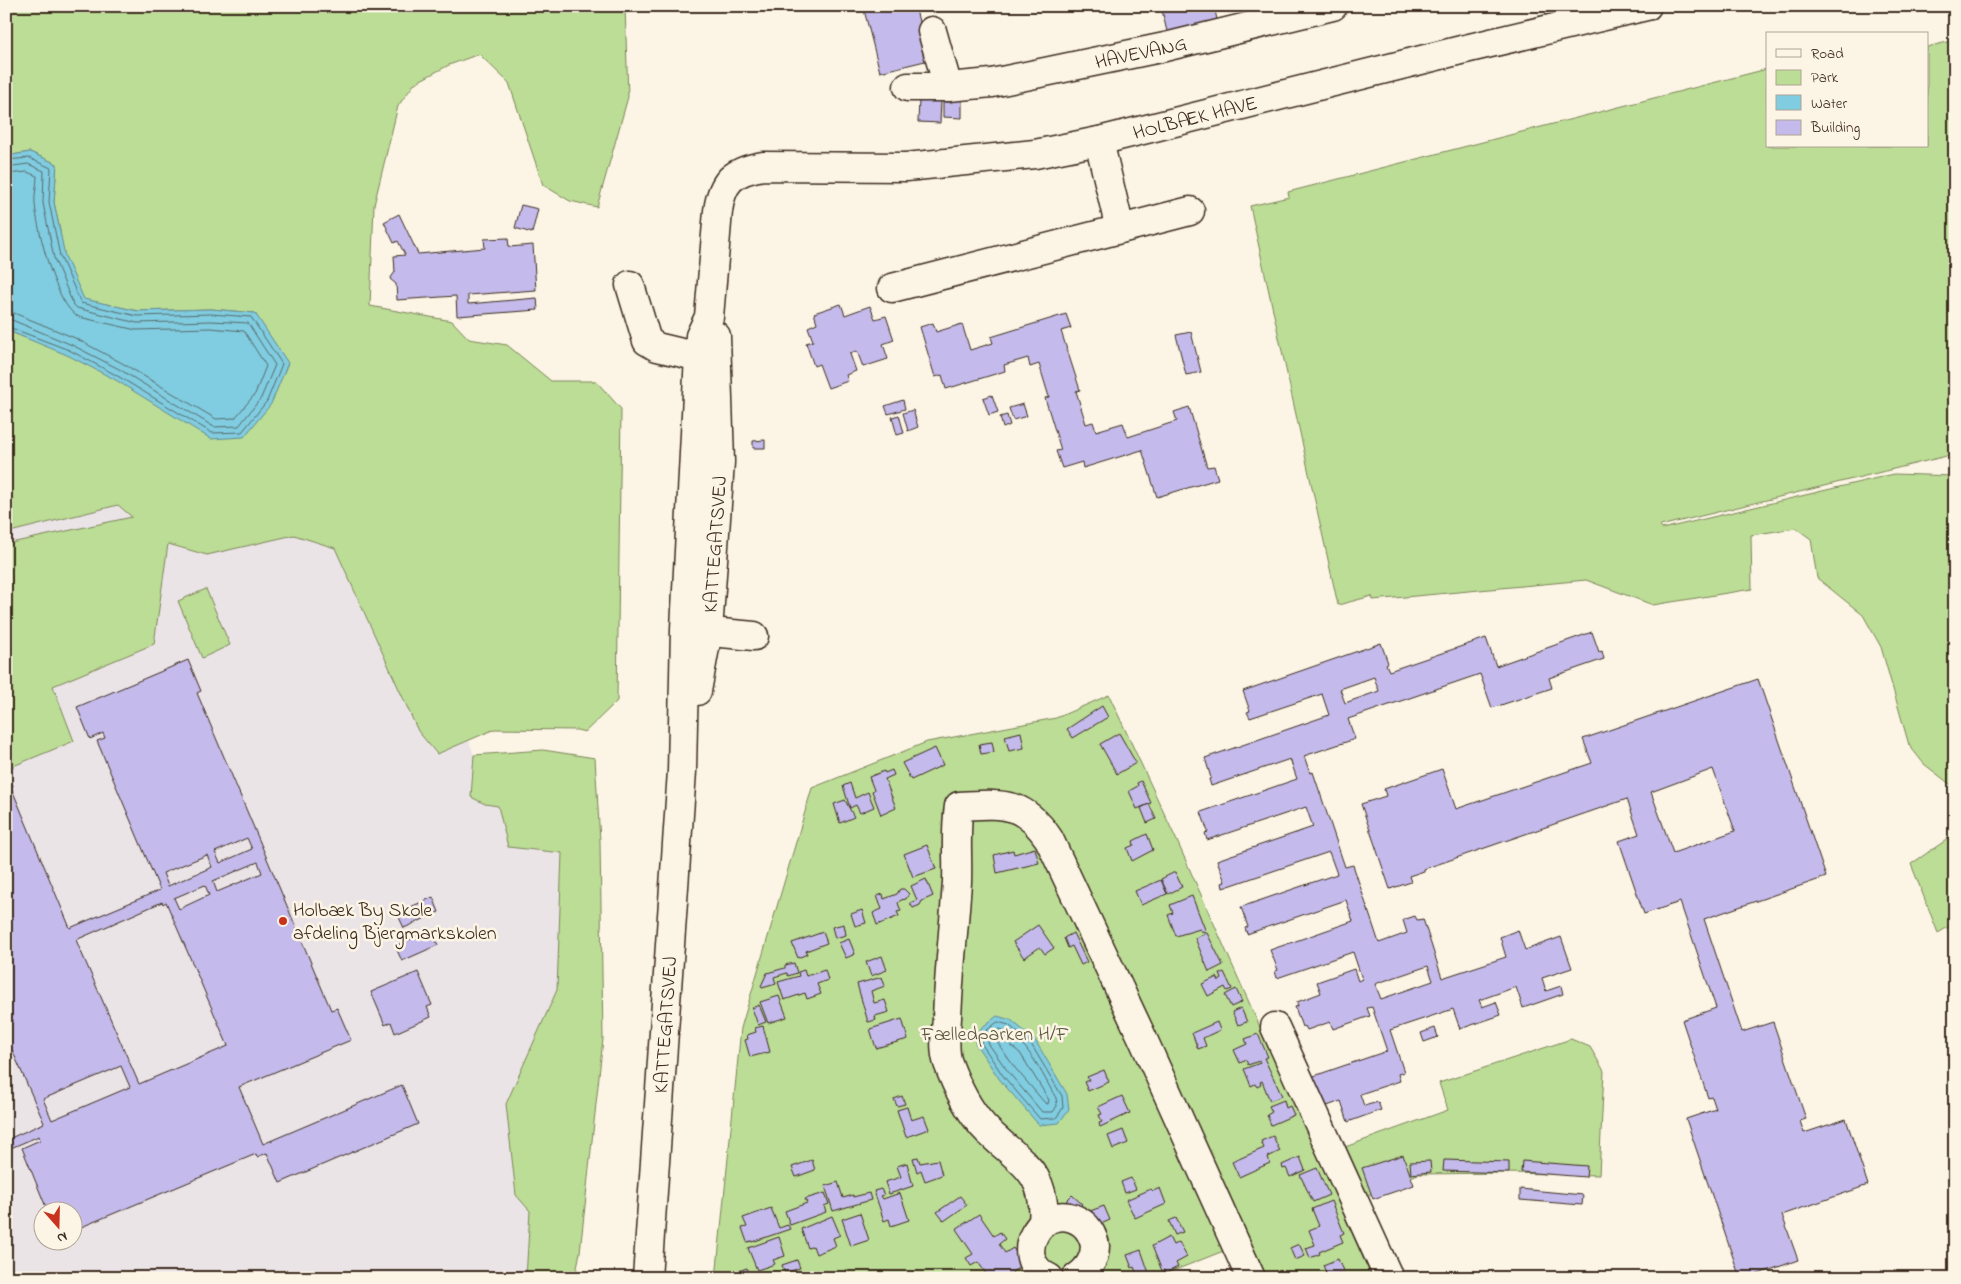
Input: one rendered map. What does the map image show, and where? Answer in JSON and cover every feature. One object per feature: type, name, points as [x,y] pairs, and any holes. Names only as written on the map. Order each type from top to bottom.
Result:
[{"type":"street","name":"HAVEVANG","points":[[908,86],[948,87],[992,83],[1165,48],[1333,6]]},
{"type":"street","name":"HOLBÆK HAVE","points":[[735,174],[752,168],[775,165],[848,168],[926,166],[1022,156],[1099,141],[1461,50],[1648,6]]},
{"type":"street","points":[[932,31],[948,87]]},
{"type":"street","points":[[1099,141],[1120,228]]},
{"type":"street","name":"KATTEGATSVEJ","points":[[696,630],[700,336],[709,317],[720,198],[726,183],[735,174]]},
{"type":"street","points":[[892,288],[1190,211]]},
{"type":"street","points":[[630,285],[647,341],[657,347],[699,357]]},
{"type":"street","name":"KATTEGATSVEJ","points":[[647,1278],[682,771],[696,630],[720,445],[716,337],[709,317]]},
{"type":"street","points":[[696,630],[754,636]]},
{"type":"street","points":[[1043,1222],[1044,1202],[1038,1183],[1028,1167],[983,1126],[971,1111],[948,1061],[946,1046],[948,986],[956,901],[959,806],[1002,804],[1012,807],[1029,817],[1049,839],[1142,1037],[1251,1278]]},
{"type":"street","points":[[1275,1027],[1389,1278]]},
{"type":"street","points":[[1038,1272],[1030,1250],[1031,1240],[1036,1231],[1043,1222],[1059,1217],[1076,1219],[1085,1225],[1095,1245],[1094,1256],[1089,1266],[1076,1278]]},
{"type":"shaded area","name":"Holbæk By Skole afdeling Bjergmarkskolen","points":[[119,505],[162,543],[206,555],[294,535],[335,548],[418,731],[437,754],[469,740],[474,755],[471,796],[485,804],[498,806],[509,847],[562,853],[557,990],[506,1104],[516,1195],[530,1211],[526,1278],[6,1278],[6,533]]},
{"type":"green space","points":[[6,6],[625,6],[628,97],[597,207],[570,201],[543,185],[509,83],[479,54],[449,65],[415,83],[398,106],[374,205],[370,306],[452,321],[469,339],[507,345],[551,381],[596,381],[621,409],[617,701],[585,732],[577,730],[495,729],[437,754],[418,731],[335,548],[294,535],[207,555],[168,544],[154,644],[53,686],[74,741],[6,769],[6,544],[132,517],[118,505],[6,533],[6,330],[26,338],[255,313],[211,309],[138,311],[92,301],[58,304],[60,231],[54,202],[57,164],[30,152],[6,156]]},
{"type":"green space","points":[[1955,40],[1955,454],[1660,526],[1662,529],[1894,474],[1955,476],[1955,788],[1924,764],[1909,745],[1881,647],[1863,615],[1817,578],[1811,539],[1796,528],[1751,535],[1752,589],[1653,605],[1586,580],[1373,600],[1372,596],[1338,605],[1250,206],[1289,197],[1288,192],[1766,69],[1766,148],[1928,148],[1928,47]]},
{"type":"green space","points":[[206,589],[230,645],[202,658],[178,601]]},
{"type":"green space","name":"Fælledparken H/F","points":[[1109,695],[1177,841],[1372,1278],[1246,1278],[1231,1248],[1155,1278],[716,1278],[741,1028],[812,788],[927,742],[1056,718]]},
{"type":"green space","points":[[543,750],[595,758],[600,841],[603,1039],[580,1252],[575,1278],[526,1278],[530,1211],[516,1195],[506,1104],[557,990],[562,853],[508,847],[498,806],[485,804],[471,797],[474,755]]},
{"type":"green space","points":[[1955,834],[1955,923],[1938,933],[1911,864]]},
{"type":"green space","points":[[1571,1039],[1590,1047],[1604,1071],[1599,1175],[1418,1174],[1361,1198],[1345,1147],[1448,1110],[1439,1083]]},
{"type":"water","points":[[30,152],[57,164],[54,202],[65,256],[84,299],[138,311],[211,309],[255,313],[288,363],[271,404],[244,437],[211,439],[114,379],[67,355],[6,330],[6,156]]},
{"type":"water","points":[[997,1016],[1011,1020],[1035,1040],[1067,1094],[1069,1109],[1059,1123],[1039,1125],[1000,1080],[975,1043],[981,1028]]},
{"type":"building","points":[[863,6],[915,6],[929,60],[880,72]]},
{"type":"building","points":[[1161,6],[1214,6],[1218,24],[1168,36]]},
{"type":"building","points":[[943,99],[962,100],[962,118],[943,117]]},
{"type":"building","points":[[919,100],[941,101],[940,123],[918,122]]},
{"type":"building","points":[[521,205],[538,209],[532,233],[515,228]]},
{"type":"building","points":[[399,214],[418,254],[485,248],[484,239],[508,238],[509,247],[533,245],[536,290],[468,295],[468,304],[537,298],[538,310],[457,316],[456,296],[397,300],[396,284],[390,279],[395,272],[394,256],[405,255],[398,241],[394,243],[384,222]]},
{"type":"building","points":[[841,304],[845,315],[870,306],[875,319],[886,316],[894,340],[883,344],[888,359],[863,367],[857,351],[850,354],[856,371],[846,375],[848,381],[828,388],[819,364],[814,366],[806,343],[813,341],[808,327],[817,323],[814,313]]},
{"type":"building","points":[[1066,314],[1071,328],[1061,331],[1080,390],[1076,391],[1086,424],[1093,422],[1096,431],[1123,423],[1128,437],[1177,421],[1174,412],[1189,407],[1207,467],[1214,466],[1218,479],[1157,497],[1142,450],[1083,468],[1082,462],[1062,468],[1056,451],[1061,450],[1045,398],[1049,397],[1039,364],[1030,367],[1028,358],[1004,365],[1005,371],[946,389],[942,375],[935,377],[920,327],[933,323],[936,332],[962,324],[970,350],[993,343],[991,337]]},
{"type":"building","points":[[1191,332],[1201,372],[1186,375],[1176,335]]},
{"type":"building","points":[[992,395],[998,412],[989,415],[983,398]]},
{"type":"building","points":[[903,400],[905,409],[888,414],[885,406]]},
{"type":"building","points":[[1023,404],[1027,416],[1013,420],[1009,408]]},
{"type":"building","points":[[913,410],[918,427],[908,431],[903,413]]},
{"type":"building","points":[[899,415],[904,433],[897,435],[892,417]]},
{"type":"building","points":[[1007,415],[1010,425],[1003,428],[1000,417]]},
{"type":"building","points":[[765,440],[765,448],[753,448],[753,441]]},
{"type":"building","points":[[1592,632],[1599,652],[1602,651],[1604,659],[1549,678],[1552,688],[1492,708],[1480,674],[1348,719],[1355,739],[1304,756],[1310,773],[1313,772],[1345,867],[1353,865],[1379,943],[1407,933],[1403,920],[1415,916],[1417,920],[1423,919],[1442,978],[1506,957],[1500,937],[1518,930],[1525,950],[1561,937],[1572,968],[1542,978],[1546,991],[1561,986],[1563,994],[1523,1008],[1516,987],[1479,1000],[1482,1007],[1496,1002],[1501,1015],[1460,1029],[1453,1009],[1390,1030],[1404,1072],[1398,1074],[1400,1081],[1360,1094],[1364,1106],[1378,1102],[1381,1110],[1348,1122],[1341,1101],[1319,1109],[1308,1078],[1387,1051],[1372,1007],[1367,1008],[1370,1016],[1333,1029],[1330,1022],[1307,1030],[1305,1026],[1302,1027],[1295,1007],[1298,1006],[1297,1002],[1321,993],[1317,982],[1354,969],[1358,981],[1362,979],[1353,952],[1277,978],[1275,971],[1278,970],[1270,950],[1353,921],[1346,900],[1247,934],[1245,928],[1248,927],[1241,907],[1337,874],[1329,852],[1223,888],[1222,883],[1225,882],[1217,860],[1313,827],[1306,807],[1207,840],[1205,833],[1208,832],[1201,812],[1297,779],[1290,759],[1211,786],[1209,779],[1211,778],[1205,758],[1329,715],[1322,694],[1250,718],[1247,712],[1250,711],[1243,691],[1381,643],[1389,671],[1486,638],[1496,666]],"holes":[[[1374,677],[1379,691],[1345,703],[1340,689]],[[1428,966],[1433,981],[1381,999],[1375,984]]]},
{"type":"building","points":[[188,660],[201,691],[197,693],[331,1010],[337,1008],[351,1040],[239,1087],[263,1144],[402,1085],[418,1124],[280,1183],[267,1153],[257,1157],[256,1154],[82,1227],[82,1202],[44,1202],[22,1148],[40,1140],[39,1136],[6,1150],[6,1140],[44,1123],[6,1036],[6,775],[8,774],[13,786],[11,787],[70,928],[160,890],[97,741],[105,738],[103,733],[90,739],[77,707]],"holes":[[[247,838],[252,849],[220,863],[215,852]],[[207,855],[212,867],[168,886],[163,873]],[[258,862],[262,873],[217,892],[213,881]],[[205,885],[209,895],[179,909],[174,898]],[[162,902],[163,904],[166,902],[228,1046],[139,1084],[76,940]],[[121,1066],[130,1087],[52,1120],[43,1099]]]},
{"type":"building","points":[[1758,679],[1826,877],[1704,919],[1742,1032],[1773,1022],[1806,1119],[1800,1121],[1804,1133],[1846,1119],[1868,1185],[1782,1215],[1798,1260],[1747,1278],[1740,1278],[1686,1119],[1716,1109],[1712,1097],[1708,1098],[1682,1020],[1716,1008],[1680,902],[1644,914],[1619,841],[1639,834],[1627,799],[1424,869],[1424,871],[1409,876],[1411,882],[1390,889],[1361,804],[1386,796],[1384,789],[1442,769],[1456,809],[1592,763],[1583,739]],"holes":[[[1713,769],[1735,831],[1673,853],[1651,792]]]},
{"type":"building","points":[[1102,706],[1108,717],[1073,738],[1067,729]]},
{"type":"building","points":[[1021,732],[1024,748],[1009,751],[1005,736]]},
{"type":"building","points":[[1119,733],[1136,763],[1117,774],[1100,744]]},
{"type":"building","points":[[992,742],[994,752],[981,754],[979,744]]},
{"type":"building","points":[[935,748],[943,765],[911,780],[902,763]]},
{"type":"building","points":[[892,770],[894,775],[885,779],[896,808],[881,815],[869,777]]},
{"type":"building","points":[[1141,781],[1151,803],[1137,809],[1129,791],[1138,786],[1137,783]]},
{"type":"building","points":[[850,783],[855,798],[868,792],[874,807],[860,813],[856,805],[850,808],[843,786]]},
{"type":"building","points":[[845,800],[854,817],[840,823],[834,804]]},
{"type":"building","points":[[1149,804],[1156,819],[1147,823],[1141,808]]},
{"type":"building","points":[[1147,834],[1153,850],[1132,861],[1127,848],[1134,845],[1133,841]]},
{"type":"building","points":[[927,845],[936,869],[913,877],[904,854]]},
{"type":"building","points":[[1035,848],[1039,863],[997,873],[994,855],[1013,850],[1014,854]]},
{"type":"building","points":[[1175,872],[1182,887],[1168,894],[1161,879]]},
{"type":"building","points":[[926,879],[933,896],[913,908],[910,903],[917,900],[911,886]]},
{"type":"building","points":[[1161,880],[1167,894],[1141,905],[1135,891]]},
{"type":"building","points":[[900,889],[904,889],[909,894],[906,899],[898,903],[901,911],[897,912],[899,916],[877,925],[873,913],[882,909],[877,896],[883,894],[884,899],[897,894]]},
{"type":"building","points":[[1192,896],[1206,932],[1200,929],[1176,936],[1168,915],[1173,913],[1170,905]]},
{"type":"building","points":[[433,897],[439,912],[404,928],[397,913]]},
{"type":"building","points":[[862,910],[866,923],[855,926],[851,914]]},
{"type":"building","points":[[844,924],[846,935],[835,938],[832,927]]},
{"type":"building","points":[[1038,925],[1054,948],[1045,954],[1040,947],[1024,958],[1013,942]]},
{"type":"building","points":[[431,930],[438,945],[402,961],[395,946]]},
{"type":"building","points":[[823,932],[827,943],[806,951],[807,954],[798,958],[792,943]]},
{"type":"building","points":[[1073,933],[1087,962],[1081,965],[1072,946],[1068,948],[1064,938]]},
{"type":"building","points":[[1207,933],[1223,965],[1209,972],[1195,938]]},
{"type":"building","points":[[849,939],[855,954],[846,958],[839,943]]},
{"type":"building","points":[[882,956],[887,970],[871,976],[866,962]]},
{"type":"building","points":[[794,963],[797,973],[788,976],[787,973],[774,977],[776,984],[762,988],[761,986],[767,973],[785,968],[785,965]]},
{"type":"building","points":[[804,970],[806,976],[825,970],[828,980],[817,984],[821,994],[807,999],[805,993],[784,1000],[778,982],[799,976],[798,972]]},
{"type":"building","points":[[418,972],[432,1005],[427,1007],[431,1017],[395,1033],[391,1022],[385,1025],[371,992]]},
{"type":"building","points":[[1224,972],[1232,989],[1227,991],[1225,987],[1208,996],[1202,984],[1217,977],[1219,981],[1222,979],[1220,974]]},
{"type":"building","points":[[882,977],[885,986],[871,991],[874,1003],[885,1000],[889,1012],[875,1016],[876,1020],[868,1022],[857,984]]},
{"type":"building","points":[[1236,989],[1242,1002],[1231,1007],[1225,995]]},
{"type":"building","points":[[779,996],[787,1017],[768,1023],[760,1002]]},
{"type":"building","points":[[759,1005],[766,1022],[758,1025],[752,1008]]},
{"type":"building","points":[[1241,1008],[1247,1022],[1238,1025],[1232,1012]]},
{"type":"building","points":[[902,1019],[908,1039],[876,1048],[870,1029]]},
{"type":"building","points":[[1217,1022],[1220,1030],[1203,1038],[1206,1046],[1198,1049],[1192,1033]]},
{"type":"building","points":[[763,1026],[770,1052],[750,1057],[745,1040],[748,1039],[747,1035],[756,1032],[755,1028]]},
{"type":"building","points":[[1435,1028],[1438,1037],[1424,1042],[1421,1033]]},
{"type":"building","points":[[1258,1034],[1268,1057],[1264,1058],[1282,1096],[1270,1101],[1262,1081],[1260,1082],[1261,1085],[1257,1087],[1255,1084],[1251,1086],[1244,1069],[1260,1063],[1259,1061],[1248,1065],[1246,1060],[1240,1063],[1234,1050],[1247,1044],[1245,1039]]},
{"type":"building","points":[[1104,1070],[1109,1082],[1088,1091],[1084,1082],[1089,1080],[1087,1077]]},
{"type":"building","points":[[902,1096],[905,1104],[897,1106],[894,1099]]},
{"type":"building","points":[[1122,1096],[1130,1113],[1100,1127],[1099,1123],[1102,1122],[1099,1115],[1102,1114],[1098,1107]]},
{"type":"building","points":[[1284,1100],[1286,1108],[1290,1106],[1294,1115],[1271,1125],[1267,1115],[1272,1112],[1269,1106]]},
{"type":"building","points":[[907,1107],[911,1120],[924,1116],[929,1129],[906,1137],[897,1110]]},
{"type":"building","points":[[1123,1130],[1128,1143],[1113,1149],[1108,1136]]},
{"type":"building","points":[[1273,1136],[1280,1151],[1268,1157],[1270,1163],[1239,1177],[1232,1162],[1264,1148],[1261,1141]]},
{"type":"building","points":[[1403,1155],[1414,1185],[1373,1199],[1362,1168]]},
{"type":"building","points":[[918,1157],[920,1163],[938,1160],[942,1175],[925,1181],[921,1170],[917,1172],[913,1158]]},
{"type":"building","points":[[1300,1157],[1305,1170],[1290,1177],[1286,1168],[1283,1169],[1282,1165]]},
{"type":"building","points":[[812,1160],[815,1170],[796,1177],[792,1167]]},
{"type":"building","points":[[1444,1160],[1509,1162],[1509,1173],[1443,1171]]},
{"type":"building","points":[[1430,1161],[1431,1172],[1411,1174],[1410,1162]]},
{"type":"building","points":[[1522,1161],[1587,1166],[1586,1177],[1521,1172]]},
{"type":"building","points":[[907,1163],[913,1186],[889,1194],[885,1182],[901,1177],[897,1166]]},
{"type":"building","points":[[1317,1168],[1329,1195],[1313,1202],[1300,1175]]},
{"type":"building","points":[[1131,1178],[1136,1189],[1125,1193],[1121,1182]]},
{"type":"building","points":[[838,1182],[843,1198],[869,1193],[871,1200],[833,1211],[825,1186]]},
{"type":"building","points":[[1160,1188],[1166,1204],[1135,1218],[1126,1200],[1151,1189],[1153,1191]]},
{"type":"building","points":[[881,1189],[884,1195],[881,1196],[883,1199],[900,1193],[909,1220],[891,1226],[889,1219],[884,1221],[874,1191]]},
{"type":"building","points":[[1520,1189],[1583,1195],[1582,1205],[1520,1200]]},
{"type":"building","points":[[825,1193],[829,1204],[824,1206],[826,1212],[790,1225],[785,1211],[807,1203],[805,1199]]},
{"type":"building","points":[[1072,1195],[1082,1204],[1074,1212],[1064,1203]]},
{"type":"building","points":[[960,1196],[967,1205],[944,1221],[937,1212]]},
{"type":"building","points":[[1331,1201],[1344,1233],[1340,1235],[1343,1242],[1310,1258],[1306,1248],[1315,1245],[1309,1230],[1319,1226],[1312,1209]]},
{"type":"building","points":[[1104,1206],[1110,1220],[1096,1226],[1090,1211]]},
{"type":"building","points":[[771,1208],[779,1228],[788,1225],[790,1229],[747,1242],[742,1228],[747,1227],[743,1218]]},
{"type":"building","points":[[860,1213],[869,1240],[851,1246],[842,1219]]},
{"type":"building","points":[[979,1214],[994,1236],[1000,1232],[1005,1239],[999,1244],[1005,1253],[1013,1248],[1024,1264],[1012,1272],[1016,1278],[989,1278],[978,1262],[971,1266],[966,1258],[973,1254],[956,1229]]},
{"type":"building","points":[[832,1216],[840,1235],[833,1238],[836,1246],[816,1254],[813,1246],[808,1248],[801,1229]]},
{"type":"building","points":[[1176,1218],[1183,1232],[1175,1235],[1169,1221]]},
{"type":"building","points":[[779,1237],[785,1256],[773,1260],[775,1264],[757,1270],[748,1248]]},
{"type":"building","points":[[1169,1237],[1173,1245],[1179,1242],[1187,1257],[1176,1263],[1178,1267],[1165,1273],[1164,1270],[1162,1271],[1152,1246]]},
{"type":"building","points":[[1299,1244],[1305,1256],[1295,1260],[1290,1248]]},
{"type":"building","points":[[1141,1250],[1150,1276],[1132,1278],[1131,1274],[1136,1272],[1134,1267],[1132,1268],[1127,1255]]},
{"type":"building","points":[[1338,1259],[1344,1273],[1328,1278],[1323,1265]]},
{"type":"building","points":[[797,1260],[800,1268],[785,1273],[782,1265]]},
{"type":"building","points":[[747,1268],[751,1278],[735,1278],[733,1273]]},
{"type":"place","name":"Holbæk By Skole afdeling Bjergmarkskolen","points":[[283,921]]}]
